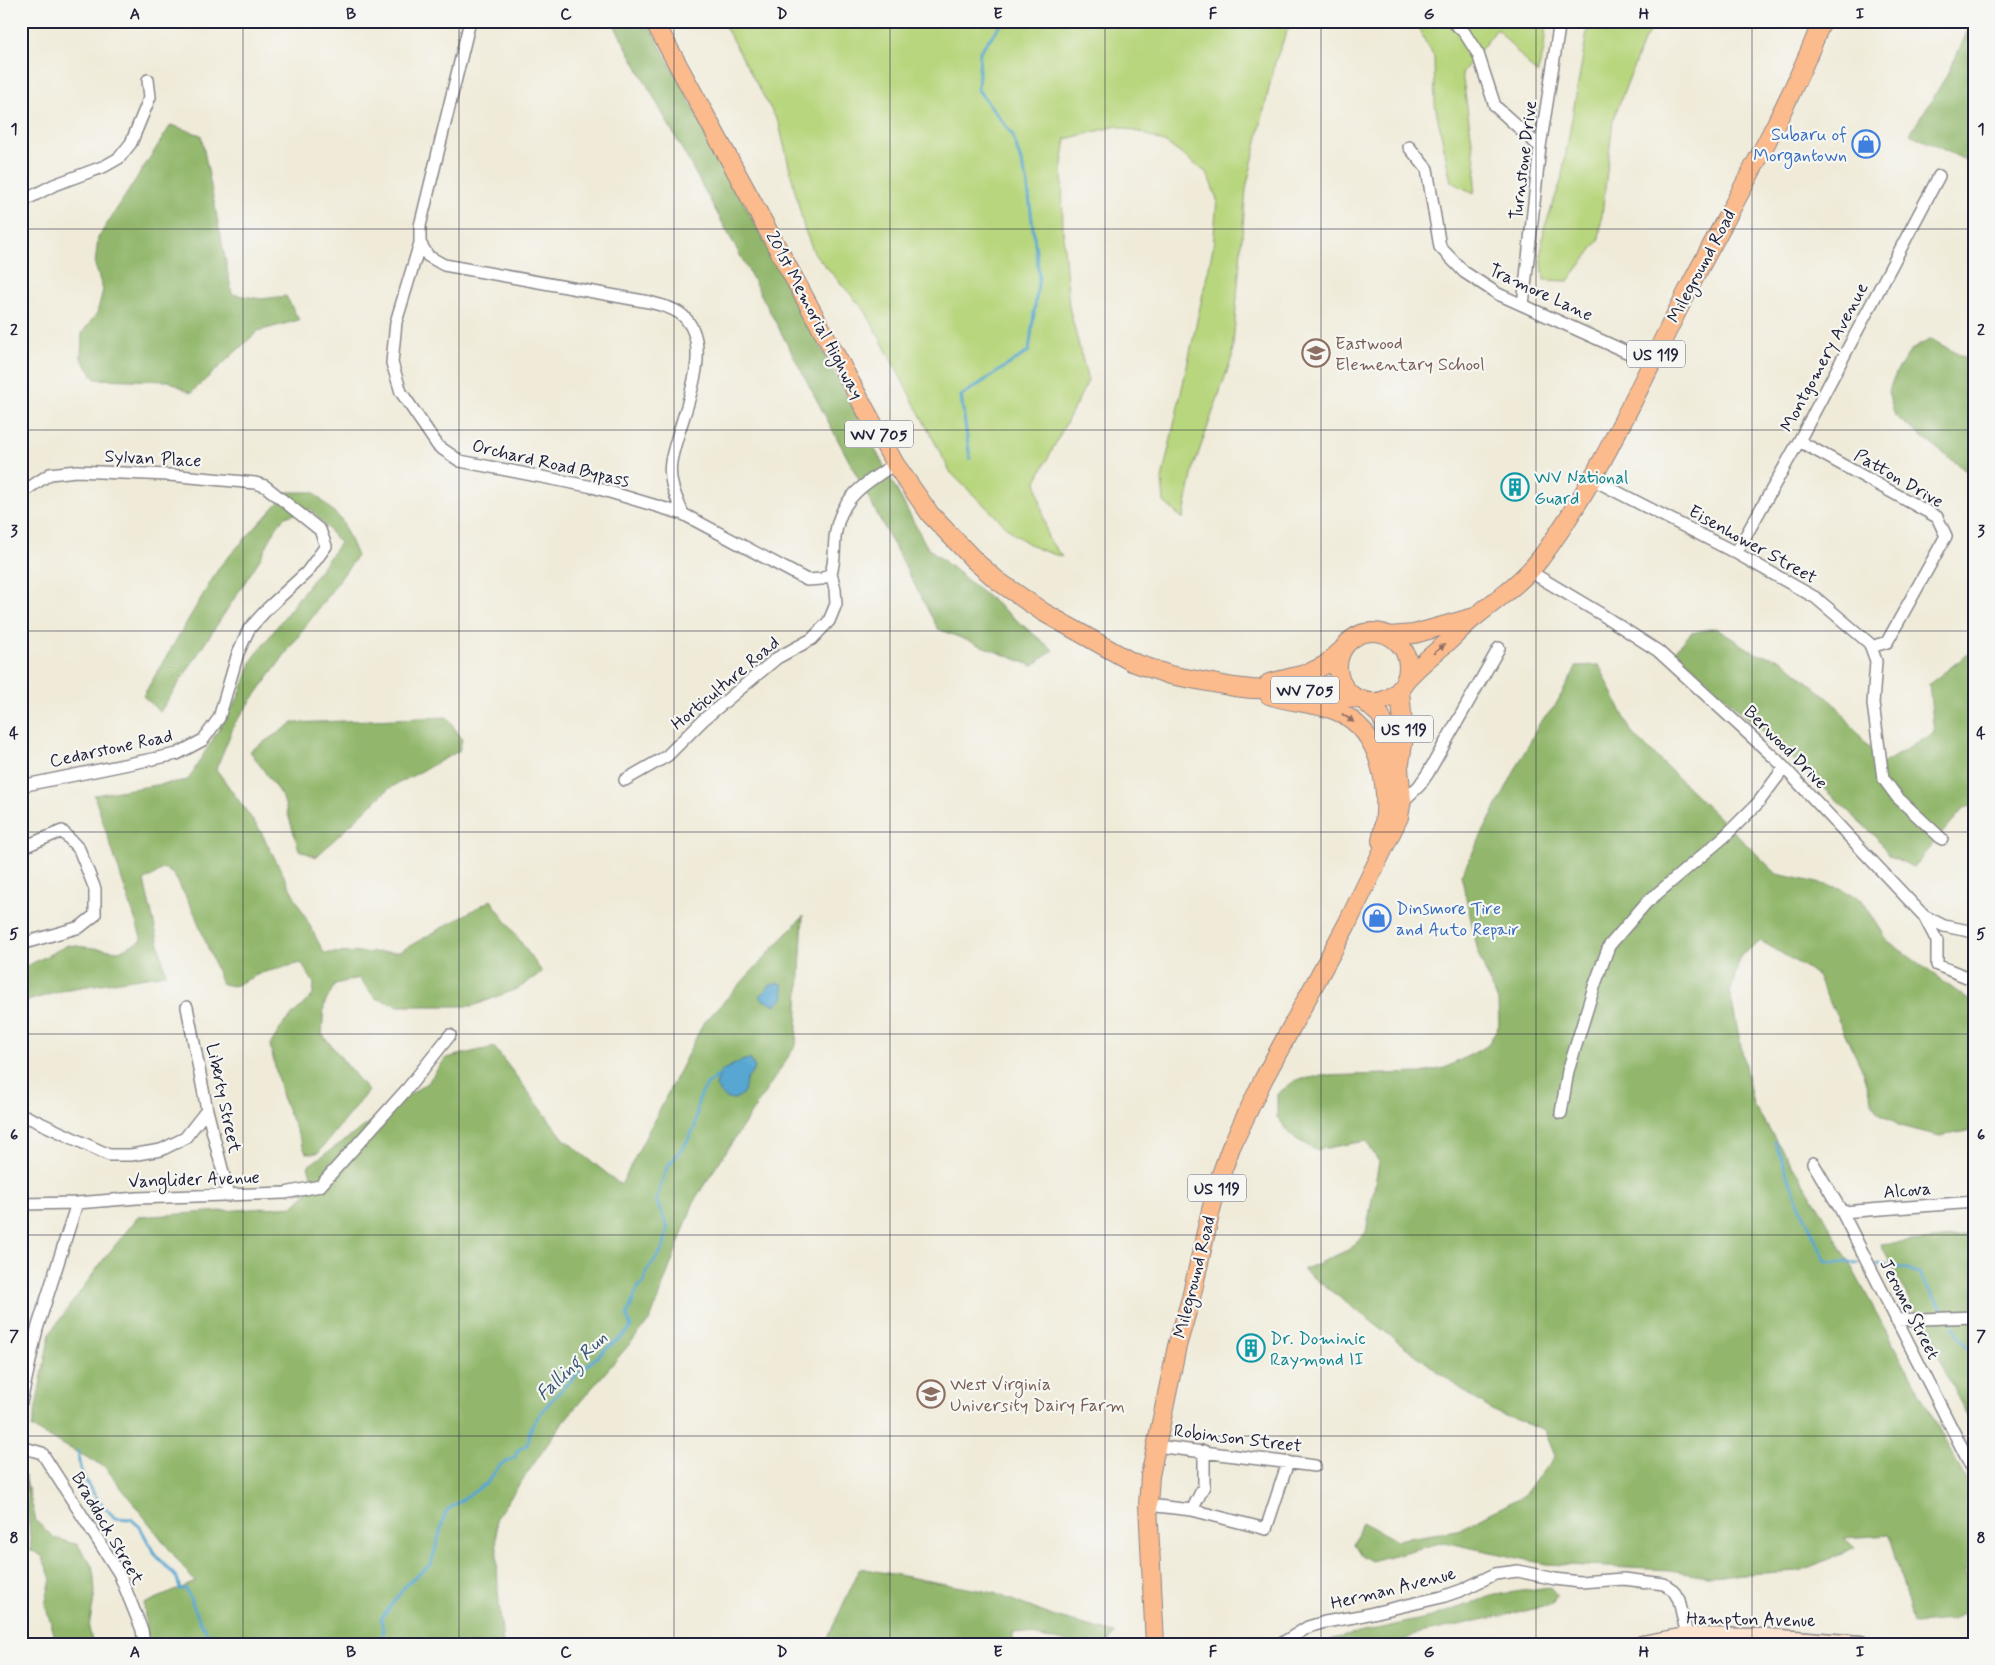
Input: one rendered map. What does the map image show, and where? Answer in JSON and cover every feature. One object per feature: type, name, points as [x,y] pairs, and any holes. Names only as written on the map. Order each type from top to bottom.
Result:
[{"type":"main road","name":"201st Memorial Highway","points":[[654,21],[896,464],[930,514],[955,541],[998,581],[1043,612],[1132,662],[1170,675],[1252,689],[1304,690],[1361,699]]},
{"type":"main road","name":"Mileground Road","points":[[1399,768],[1404,737],[1402,685],[1423,662],[1530,571],[1568,517],[1592,479],[1792,90],[1822,21]]},
{"type":"main road","name":"Mileground Road","points":[[1389,636],[1414,634],[1474,617]]},
{"type":"main road","points":[[1377,632],[1389,636],[1401,646],[1408,663],[1402,685],[1391,696],[1381,701],[1369,702],[1349,692],[1342,683],[1338,672],[1342,650],[1349,641],[1359,635],[1377,632]]},
{"type":"main road","name":"201st Memorial Highway","points":[[1252,689],[1282,679],[1309,673],[1325,665],[1342,650]]},
{"type":"main road","points":[[1252,689],[1283,701],[1333,710],[1344,715],[1364,732],[1380,763],[1385,788],[1386,811],[1372,875]]},
{"type":"main road","name":"Mileground Road","points":[[1155,1644],[1148,1505],[1150,1476],[1177,1346],[1191,1298],[1210,1210],[1231,1147],[1263,1080],[1372,875],[1399,817],[1402,802],[1399,768],[1390,739],[1381,716],[1361,699]]},
{"type":"street","name":"Orchard Road Bypass","points":[[470,21],[420,226],[420,243],[396,322],[392,363],[401,392],[438,446],[460,461],[593,487],[682,514],[807,580],[822,579],[831,573]]},
{"type":"street","points":[[1452,21],[1464,32],[1478,54],[1495,106],[1540,147]]},
{"type":"street","name":"Turnstone Drive","points":[[1523,304],[1540,147],[1560,21]]},
{"type":"street","points":[[21,202],[119,158],[131,143],[150,97],[148,80]]},
{"type":"street","name":"Tramore Lane","points":[[1409,147],[1427,170],[1440,247],[1464,272],[1498,294],[1652,363]]},
{"type":"street","name":"Montgomery Avenue","points":[[1736,552],[1799,441],[1939,176]]},
{"type":"street","points":[[420,243],[428,256],[444,265],[649,302],[665,306],[686,319],[697,344],[698,360],[694,382],[671,463],[672,488],[682,514]]},
{"type":"street","name":"Patton Drive","points":[[1799,441],[1937,517],[1946,536],[1887,642],[1871,647]]},
{"type":"street","points":[[831,573],[835,561],[835,533],[841,512],[854,493],[896,464]]},
{"type":"street","name":"Sylvan Place","points":[[21,493],[50,474],[76,471],[169,475],[255,483]]},
{"type":"street","name":"Eisenhower Street","points":[[1592,479],[1736,552],[1816,598],[1869,643],[1871,647]]},
{"type":"street","name":"Cedarstone Road","points":[[21,786],[177,754],[202,740],[219,718],[238,653],[249,629],[268,608],[308,572],[326,546],[320,530],[265,486],[255,483]]},
{"type":"street","name":"Berwood Drive","points":[[1530,571],[1602,614],[1658,651],[1784,768],[1924,916],[1938,941],[1937,965],[1974,980]]},
{"type":"street","name":"Horticulture Road","points":[[625,780],[667,756],[703,720],[777,658],[812,639],[829,621],[836,604],[831,573]]},
{"type":"street","points":[[1871,647],[1876,661],[1873,704],[1883,778],[1897,797],[1942,839]]},
{"type":"street","name":"Mileground Road","points":[[1402,802],[1419,786],[1428,773],[1499,648]]},
{"type":"street","points":[[1560,1113],[1568,1071],[1609,946],[1646,903],[1724,837],[1758,803],[1784,768]]},
{"type":"street","points":[[21,848],[62,831],[79,849],[95,890],[95,915],[80,927],[21,944]]},
{"type":"street","points":[[1924,916],[1944,926],[1974,932]]},
{"type":"street","name":"Liberty Street","points":[[187,1007],[207,1110],[229,1196]]},
{"type":"street","name":"Vanglider Avenue","points":[[21,1204],[285,1193],[320,1186],[408,1088],[450,1035]]},
{"type":"street","points":[[21,1114],[108,1155],[132,1155],[161,1150],[185,1138],[207,1110]]},
{"type":"street","name":"Jerome Street","points":[[1813,1162],[1842,1212],[1974,1472]]},
{"type":"street","name":"Alcova","points":[[1842,1212],[1974,1202]]},
{"type":"street","points":[[21,1402],[36,1329],[77,1203]]},
{"type":"street","points":[[1896,1320],[1974,1317]]},
{"type":"street","name":"Robinson Street","points":[[1156,1446],[1314,1466]]},
{"type":"street","name":"Braddock Street","points":[[21,1447],[42,1453],[114,1564],[142,1630],[144,1644]]},
{"type":"street","points":[[1192,1510],[1204,1486],[1204,1451]]},
{"type":"street","points":[[1148,1505],[1192,1510],[1266,1529],[1288,1462]]},
{"type":"street","name":"Herman Avenue","points":[[1281,1644],[1308,1627],[1442,1597],[1496,1574],[1518,1571],[1580,1582],[1624,1579],[1664,1584],[1673,1590],[1679,1600],[1687,1636]]},
{"type":"street","name":"Hampton Avenue","points":[[1642,1644],[1687,1636],[1778,1638],[1861,1644]]},
{"type":"green space","points":[[612,21],[647,21],[927,547],[1053,650],[1033,666],[938,629],[740,255]]},
{"type":"green space","points":[[722,21],[1291,21],[1275,62],[1246,189],[1232,357],[1194,466],[1183,519],[1164,502],[1162,479],[1213,248],[1217,199],[1207,173],[1166,143],[1142,133],[1117,126],[1066,139],[1062,164],[1063,234],[1069,307],[1088,381],[1036,481],[1048,538],[1062,557],[1038,549],[1015,535],[951,473],[866,312],[814,253],[804,228],[779,124]]},
{"type":"green space","points":[[1414,21],[1546,21],[1544,50],[1537,74],[1497,29],[1462,73],[1476,169],[1474,193],[1451,182],[1435,104],[1434,57]]},
{"type":"green space","points":[[1589,21],[1657,21],[1643,42],[1613,120],[1599,240],[1568,281],[1544,280],[1541,254],[1544,229],[1561,181]]},
{"type":"green space","points":[[1972,21],[1974,21],[1974,164],[1910,134],[1949,72]]},
{"type":"green space","points":[[171,125],[201,135],[232,294],[261,299],[286,296],[299,320],[258,331],[191,393],[169,381],[95,379],[81,358],[82,333],[97,313],[103,290],[95,265],[98,238]]},
{"type":"green space","points":[[1931,339],[1974,363],[1974,477],[1895,416],[1888,392],[1897,371],[1911,350]]},
{"type":"green space","points":[[288,492],[313,492],[341,519],[357,556],[235,723],[216,769],[260,830],[324,953],[399,952],[491,900],[542,972],[519,988],[473,1006],[399,1006],[375,998],[359,978],[335,984],[324,1005],[322,1034],[368,1091],[318,1153],[306,1153],[282,1097],[270,1045],[284,1023],[313,995],[314,983],[301,963],[261,973],[234,986],[222,984],[194,912],[174,875],[164,868],[144,881],[166,974],[68,989],[21,1003],[21,969],[68,945],[119,951],[142,940],[94,795],[188,780],[239,696],[252,660],[340,543],[311,509],[285,517],[277,526],[260,559],[160,712],[143,696],[220,566]]},
{"type":"green space","points":[[1715,628],[1757,654],[1781,659],[1835,704],[1882,764],[1934,733],[1929,684],[1968,654],[1974,647],[1974,805],[1964,808],[1913,867],[1890,856],[1874,835],[1675,651],[1691,633]]},
{"type":"green space","points":[[1599,665],[1632,733],[1777,874],[1840,888],[1862,900],[1888,941],[1974,1004],[1974,1130],[1940,1136],[1900,1126],[1879,1113],[1872,1102],[1861,1067],[1816,974],[1761,941],[1741,955],[1730,993],[1753,1104],[1824,1216],[1974,1494],[1974,1550],[1967,1560],[1964,1572],[1974,1606],[1953,1620],[1913,1623],[1890,1535],[1844,1538],[1855,1548],[1800,1571],[1707,1576],[1670,1570],[1546,1564],[1444,1542],[1371,1561],[1361,1555],[1354,1544],[1362,1522],[1396,1540],[1458,1530],[1523,1496],[1555,1456],[1545,1431],[1495,1412],[1472,1397],[1303,1270],[1348,1250],[1366,1232],[1379,1162],[1366,1141],[1315,1150],[1293,1137],[1277,1117],[1277,1094],[1296,1080],[1322,1076],[1421,1073],[1445,1068],[1487,1046],[1499,1025],[1498,1001],[1479,956],[1461,875],[1539,724],[1555,706],[1577,666]]},
{"type":"green space","points":[[447,717],[462,739],[459,751],[388,789],[316,857],[299,850],[283,798],[250,751],[293,723]]},
{"type":"green space","points":[[803,916],[796,1045],[695,1199],[650,1320],[563,1422],[496,1518],[498,1591],[503,1644],[147,1644],[144,1604],[195,1582],[105,1467],[32,1428],[50,1333],[104,1259],[138,1217],[293,1206],[314,1185],[308,1166],[428,1082],[446,1058],[494,1047],[564,1139],[621,1185],[703,1024]]},
{"type":"green space","points":[[1974,1235],[1974,1429],[1881,1244]]},
{"type":"green space","points":[[25,1475],[36,1521],[54,1538],[78,1545],[93,1567],[95,1592],[89,1628],[92,1641],[96,1644],[53,1644],[56,1640],[45,1605],[51,1579],[42,1556],[31,1550]]},
{"type":"green space","points":[[860,1568],[994,1593],[1055,1617],[1115,1633],[1107,1644],[1072,1644],[1013,1632],[1013,1644],[825,1644]]},
{"type":"green space","points":[[1549,1587],[1557,1596],[1552,1605],[1416,1634],[1397,1644],[1325,1644],[1332,1639],[1431,1617],[1495,1595]]},
{"type":"water","points":[[778,983],[782,984],[784,995],[782,1000],[775,1005],[763,1000],[760,996],[769,986]]},
{"type":"water","points":[[750,1059],[755,1068],[746,1081],[744,1093],[735,1099],[728,1099],[722,1095],[716,1086],[721,1071],[741,1061]]},
{"type":"waterway","points":[[970,458],[961,396],[1029,351],[1039,276],[1027,180],[1012,134],[978,90],[980,51],[1004,21]]},
{"type":"waterway","name":"Falling Run","points":[[381,1644],[384,1636],[381,1619],[406,1585],[431,1564],[446,1511],[487,1483],[500,1465],[515,1457],[518,1450],[527,1445],[532,1426],[547,1406],[576,1376],[631,1327],[627,1316],[638,1287],[645,1281],[646,1272],[663,1249],[668,1228],[656,1200],[667,1167],[685,1145],[695,1127],[698,1102],[702,1093],[707,1085],[718,1076]]},
{"type":"waterway","points":[[1775,1142],[1801,1209],[1826,1261],[1858,1263]]},
{"type":"waterway","points":[[1877,1264],[1908,1269],[1919,1274],[1943,1310]]},
{"type":"waterway","points":[[1953,1326],[1974,1357]]},
{"type":"waterway","points":[[79,1451],[79,1460],[84,1478],[96,1496],[115,1518],[131,1519],[140,1527],[154,1553],[177,1578],[180,1589],[186,1589],[201,1623],[214,1644]]},
{"type":"place","name":"Subaru of Morgantown","points":[[1866,144]]},
{"type":"place","name":"Eastwood Elementary School","points":[[1316,353]]},
{"type":"place","name":"WV National Guard","points":[[1515,487]]},
{"type":"place","name":"Dinsmore Tire and Auto Repair","points":[[1377,918]]},
{"type":"place","name":"Dr. Dominic Raymond II","points":[[1251,1348]]},
{"type":"place","name":"West Virginia University Dairy Farm","points":[[931,1394]]}]
